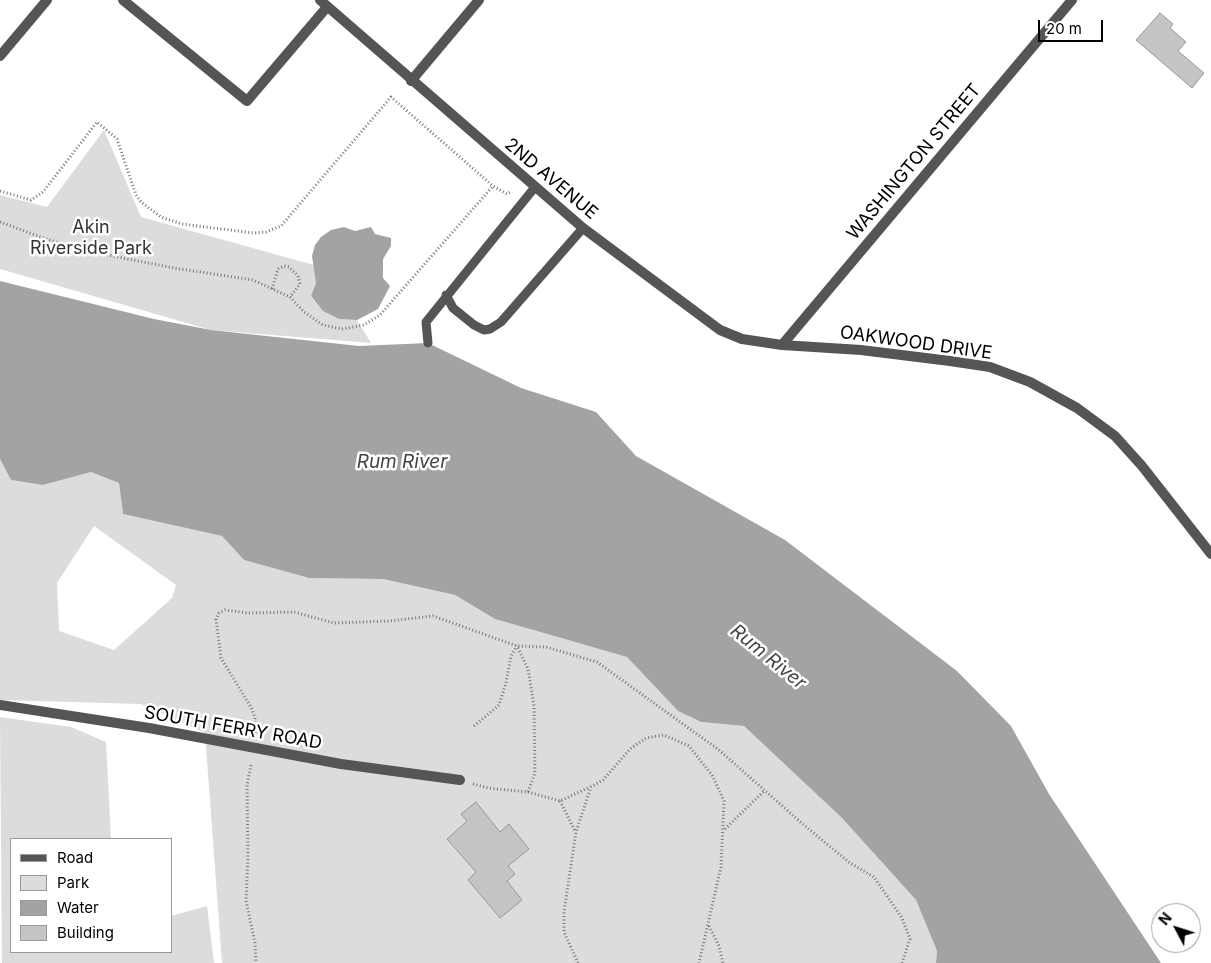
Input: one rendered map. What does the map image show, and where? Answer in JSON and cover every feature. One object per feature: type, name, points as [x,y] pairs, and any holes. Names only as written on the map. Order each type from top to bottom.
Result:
[{"type":"street","points":[[0,56],[47,0]]},
{"type":"street","points":[[123,0],[247,101],[323,3]]},
{"type":"street","points":[[411,82],[479,0]]},
{"type":"street","name":"WASHINGTON STREET","points":[[782,345],[1072,0]]},
{"type":"street","name":"2ND AVENUE","points":[[323,3],[411,82],[583,228],[720,330],[742,339],[782,345]]},
{"type":"street","name":"OAKWOOD DRIVE","points":[[782,345],[861,350],[950,361],[990,368],[1030,382],[1077,408],[1115,436],[1142,466],[1211,554]]},
{"type":"street","name":"SOUTH FERRY ROAD","points":[[0,705],[149,728],[341,764],[460,780]]},
{"type":"lane","points":[[428,343],[426,322],[535,187]]},
{"type":"lane","points":[[446,295],[453,308],[468,320],[484,330],[490,329],[501,322],[583,228]]},
{"type":"path","points":[[0,191],[31,200],[43,192],[97,122],[117,139],[136,195],[141,202],[161,217],[182,224],[254,233],[266,232],[281,226],[391,97],[493,186],[507,194],[525,179]]},
{"type":"path","points":[[0,222],[46,239],[92,252],[174,268],[253,280],[290,297],[304,312],[323,325],[342,329],[364,325],[380,315],[493,186]]},
{"type":"path","points":[[272,289],[278,268],[289,267],[298,276],[300,284],[290,297]]},
{"type":"path","points":[[255,736],[256,718],[221,658],[216,620],[218,613],[225,610],[248,613],[294,612],[334,623],[389,621],[433,616],[517,646],[546,647],[597,662],[719,750],[764,791],[850,863],[874,877],[902,918],[910,939],[902,963]]},
{"type":"path","points":[[474,726],[499,705],[506,684],[511,656],[517,646]]},
{"type":"path","points":[[517,646],[528,669],[534,706],[535,773],[528,792]]},
{"type":"path","points":[[460,780],[488,788],[528,792],[560,801],[603,780],[630,749],[646,738],[664,735],[689,746],[712,775],[724,801],[721,867],[700,963]]},
{"type":"path","points":[[251,765],[247,785],[246,901],[255,943],[256,963]]},
{"type":"path","points":[[578,963],[564,932],[564,912],[576,832],[591,787]]},
{"type":"path","points":[[724,830],[764,791]]},
{"type":"path","points":[[560,801],[576,832]]},
{"type":"path","points":[[709,925],[719,946],[723,963]]},
{"type":"green space","name":"Akin Riverside Park","points":[[104,130],[141,217],[314,265],[316,283],[311,297],[323,311],[339,319],[357,320],[371,343],[211,330],[0,269],[0,195],[47,207]]},
{"type":"green space","points":[[0,459],[11,480],[43,485],[91,472],[119,483],[123,514],[222,536],[244,560],[309,578],[383,579],[455,595],[495,619],[627,657],[678,711],[701,722],[744,726],[842,818],[916,900],[937,951],[936,963],[222,963],[205,733],[141,704],[0,700]],"holes":[[[94,526],[176,585],[172,598],[114,650],[59,631],[57,583]]]},
{"type":"green space","points":[[0,717],[71,727],[106,742],[111,838],[10,838],[10,953],[172,953],[172,916],[207,906],[214,963],[2,963]]},
{"type":"water","points":[[344,227],[355,231],[371,227],[375,234],[391,238],[391,246],[383,259],[383,278],[390,286],[378,309],[357,320],[339,319],[323,311],[311,296],[316,283],[312,256],[315,245],[321,237],[331,230]]},
{"type":"water","name":"Rum River","points":[[0,281],[154,319],[211,330],[359,346],[428,343],[521,388],[596,412],[636,456],[785,540],[957,671],[1011,726],[1049,794],[1151,948],[1151,953],[1154,953],[1161,963],[936,963],[937,951],[916,900],[842,818],[744,726],[701,722],[678,711],[627,657],[495,619],[455,595],[383,579],[309,578],[244,560],[222,536],[123,514],[119,483],[91,472],[43,485],[11,480],[0,459]]},
{"type":"building","points":[[1160,13],[1173,24],[1170,28],[1186,42],[1178,51],[1204,73],[1192,88],[1136,40]]},
{"type":"building","points":[[476,802],[500,832],[509,824],[529,849],[508,866],[515,874],[507,881],[522,900],[500,918],[468,880],[476,872],[447,839],[467,821],[461,814]]}]
